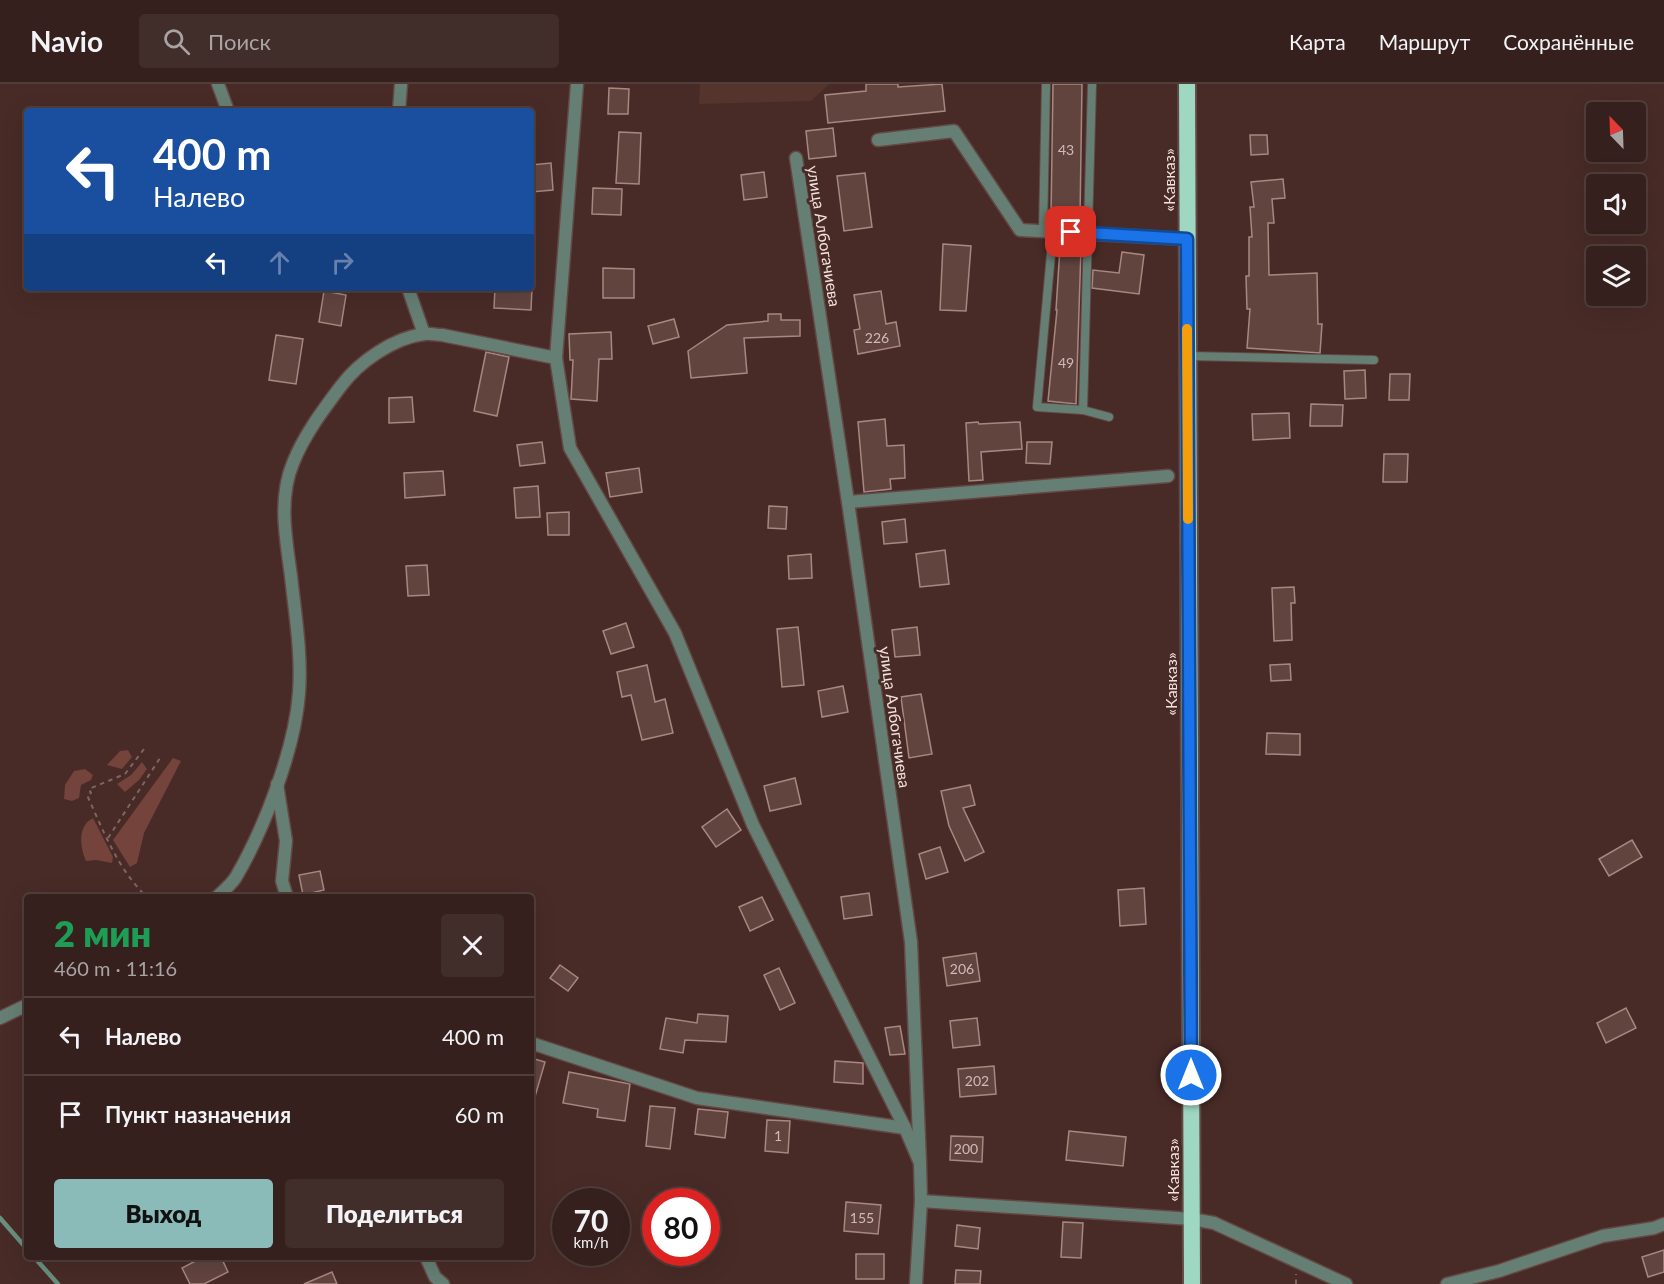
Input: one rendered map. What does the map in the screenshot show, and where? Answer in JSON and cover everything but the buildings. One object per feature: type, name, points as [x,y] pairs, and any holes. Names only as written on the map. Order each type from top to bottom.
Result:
[{"type":"highway","name":"«Кавказ»","points":[[1187,84],[1192,1284]]},
{"type":"street","points":[[218,84],[227,108]]},
{"type":"street","points":[[399,108],[401,84]]},
{"type":"street","points":[[577,84],[556,358],[570,448],[675,633],[753,825],[905,1128],[920,1163]]},
{"type":"street","points":[[878,140],[954,131],[1020,230],[1187,239]]},
{"type":"street","name":"улица Албогачиева","points":[[796,159],[911,942],[921,1201],[916,1284]]},
{"type":"street","points":[[409,291],[424,334]]},
{"type":"street","points":[[220,894],[235,879],[259,829],[277,784],[290,742],[299,694],[298,632],[284,519],[292,464],[319,416],[351,374],[382,351],[424,334],[442,335],[556,358]]},
{"type":"street","points":[[848,502],[1168,476]]},
{"type":"street","points":[[277,784],[286,841],[282,881],[286,894]]},
{"type":"street","points":[[0,1018],[24,1006]]},
{"type":"street","points":[[534,1044],[698,1098],[905,1128]]},
{"type":"street","points":[[921,1201],[1192,1219],[1214,1223],[1346,1284]]},
{"type":"street","points":[[1447,1284],[1499,1271],[1603,1236],[1654,1228],[1664,1224]]},
{"type":"street","points":[[427,1260],[435,1277],[443,1284]]},
{"type":"lane","points":[[1046,84],[1048,231],[1037,407],[1083,410],[1109,417]]},
{"type":"lane","points":[[1083,410],[1092,84]]},
{"type":"lane","points":[[1187,356],[1374,360]]},
{"type":"path","points":[[144,749],[125,774],[89,789],[91,793],[87,795],[107,839],[128,874],[145,894]]},
{"type":"path","points":[[107,839],[162,755]]},
{"type":"shaded area","points":[[700,84],[829,84],[811,101],[699,104]]},
{"type":"shaded area","points":[[128,750],[132,757],[122,769],[107,765],[120,751]]},
{"type":"shaded area","points":[[173,758],[181,761],[144,833],[137,863],[130,867],[113,840]]},
{"type":"shaded area","points":[[142,762],[147,769],[139,780],[125,792],[117,784],[131,775]]},
{"type":"shaded area","points":[[85,769],[93,775],[91,780],[81,785],[79,798],[72,801],[64,799],[65,785],[74,771]]},
{"type":"shaded area","points":[[93,818],[113,857],[112,863],[86,861],[81,837],[84,826]]},
{"type":"waterway","points":[[0,1218],[24,1246]]},
{"type":"waterway","points":[[37,1260],[58,1284]]},
{"type":"slow traffic","points":[[1187,329],[1188,519]]},
{"type":"route","points":[[1071,232],[1187,239],[1191,1075]]}]
